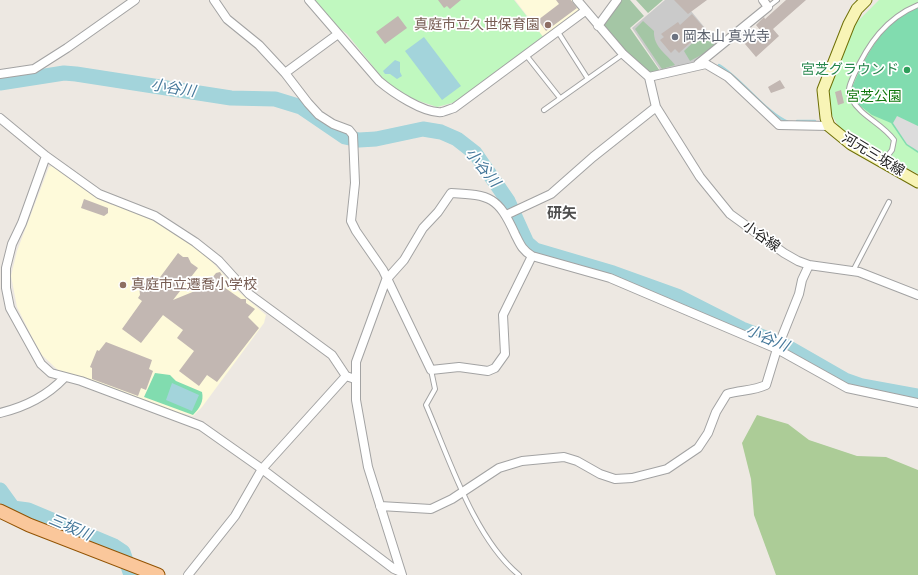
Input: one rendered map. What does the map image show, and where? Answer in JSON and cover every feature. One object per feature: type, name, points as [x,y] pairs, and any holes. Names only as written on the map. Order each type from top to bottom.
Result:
[{"type":"main road","points":[[0,511],[29,525],[158,575]]},
{"type":"street","points":[[0,74],[34,69],[67,48],[135,0]]},
{"type":"street","points":[[214,0],[227,19],[259,45],[285,73],[319,115],[333,124],[349,130],[353,135],[355,146],[355,183],[351,221],[356,231],[383,270],[386,280],[430,370],[459,367],[488,371],[495,368],[505,354],[503,316],[532,256]]},
{"type":"street","points":[[309,0],[378,81],[389,90],[428,110],[441,112],[454,108],[585,11]]},
{"type":"street","points":[[506,215],[551,194],[592,157],[656,107],[650,77],[623,54],[577,0]]},
{"type":"street","points":[[598,26],[617,0]]},
{"type":"street","points":[[650,77],[706,64],[728,77],[779,125],[829,126],[826,118],[823,90],[849,24],[857,9],[866,0]]},
{"type":"street","points":[[697,66],[765,3]]},
{"type":"street","points":[[285,73],[338,34]]},
{"type":"street","name":"小谷線","points":[[656,107],[700,177],[730,214],[784,253],[809,265],[859,272],[918,295]]},
{"type":"street","points":[[0,118],[46,156],[99,194],[155,216],[195,242],[219,261],[249,294],[332,355],[346,376],[355,379]]},
{"type":"street","name":"河元三坂線","points":[[829,126],[851,144],[918,182]]},
{"type":"street","points":[[46,156],[22,223],[12,244],[6,268],[6,288],[10,308],[41,364],[51,374],[80,382],[201,426],[262,469],[401,573]]},
{"type":"street","points":[[401,573],[368,467],[356,400],[356,362],[386,280],[404,260],[424,228],[451,193],[483,196],[494,200],[506,215],[524,251],[532,256],[610,278],[777,349],[847,388],[918,403]]},
{"type":"street","points":[[380,506],[431,509],[463,492],[499,468],[522,461],[545,458],[564,457],[577,461],[600,474],[615,479],[632,478],[667,469],[698,448],[708,433],[716,412],[727,394],[738,391],[755,390],[766,385],[777,349],[809,265]]},
{"type":"street","points":[[188,575],[235,516],[262,469],[346,376]]},
{"type":"street","points":[[0,413],[18,409],[35,402],[64,378]]},
{"type":"lane","points":[[765,3],[777,0]]},
{"type":"lane","points":[[883,162],[892,150],[894,140],[888,130],[857,109],[849,96],[850,86],[864,54],[874,39],[887,24],[908,9],[918,5]]},
{"type":"lane","points":[[558,32],[588,79]]},
{"type":"lane","points":[[544,110],[623,54]]},
{"type":"lane","points":[[526,55],[560,98]]},
{"type":"lane","points":[[853,271],[889,202]]},
{"type":"lane","points":[[430,370],[435,390],[426,405],[463,492],[497,552],[510,568],[519,575]]},
{"type":"shaded area","name":"真庭市立久世保育園","points":[[515,0],[575,0],[580,7],[579,12],[544,38]]},
{"type":"shaded area","name":"岡本山 真光寺","points":[[665,0],[682,0],[719,45],[704,57],[693,62],[661,71],[632,28]]},
{"type":"shaded area","points":[[897,116],[918,126],[918,151],[907,144],[893,123]]},
{"type":"shaded area","name":"真庭市立遷喬小学校","points":[[52,166],[96,198],[112,205],[113,203],[152,220],[157,220],[205,254],[240,293],[266,315],[264,323],[202,407],[193,416],[181,414],[65,372],[60,372],[42,355],[17,307],[11,276],[17,251],[49,167]]},
{"type":"green space","points":[[314,0],[514,0],[544,38],[465,97],[452,103],[437,107],[410,98],[388,85],[347,34],[334,24]]},
{"type":"green space","points":[[620,0],[630,0],[644,16],[630,28],[660,71],[649,73],[622,50],[603,26]]},
{"type":"green space","points":[[636,0],[663,0],[648,13]]},
{"type":"green space","name":"宮芝公園","points":[[879,0],[918,0],[918,174],[853,139],[839,127],[832,115],[828,92],[855,24]]},
{"type":"green space","points":[[918,8],[918,153],[906,145],[891,123],[872,115],[859,105],[852,93],[852,88],[869,52],[885,30],[895,21]]},
{"type":"green space","points":[[643,21],[654,31],[654,37],[658,46],[675,65],[662,69],[635,29]]},
{"type":"green space","points":[[704,32],[715,45],[690,61],[684,51]]},
{"type":"green space","points":[[155,373],[170,375],[176,381],[202,392],[201,404],[198,410],[193,415],[144,397]]},
{"type":"green space","points":[[757,415],[788,424],[809,440],[857,456],[886,457],[918,470],[918,575],[776,575],[754,515],[751,479],[742,443]]},
{"type":"water","points":[[424,37],[461,86],[442,100],[405,51]]},
{"type":"water","points":[[395,60],[400,62],[400,72],[402,76],[397,79],[390,74],[385,74],[383,71]]},
{"type":"water","points":[[172,383],[199,395],[192,411],[166,400]]},
{"type":"building","points":[[438,0],[461,0],[450,9],[447,6],[444,8]]},
{"type":"building","points":[[556,0],[571,0],[577,8],[546,31],[538,20],[559,4]]},
{"type":"building","points":[[674,0],[707,0],[688,14]]},
{"type":"building","points":[[786,0],[806,0],[773,29],[779,36],[756,57],[745,44],[761,31],[756,25]]},
{"type":"building","points":[[692,14],[705,29],[679,53],[675,49],[671,53],[660,40],[664,37],[661,34],[678,22],[680,25]]},
{"type":"building","points":[[398,16],[407,28],[385,44],[376,32]]},
{"type":"building","points":[[780,80],[785,88],[771,93],[768,87]]},
{"type":"building","points":[[841,90],[844,103],[838,105],[835,92]]},
{"type":"building","points":[[84,199],[108,208],[108,213],[104,216],[81,208]]},
{"type":"building","points":[[178,253],[183,257],[188,257],[191,263],[198,268],[173,300],[195,291],[199,291],[210,277],[212,278],[216,273],[220,272],[223,277],[218,283],[241,299],[246,299],[246,303],[255,309],[248,317],[259,328],[217,382],[207,375],[199,386],[179,371],[194,351],[177,338],[183,330],[163,315],[141,343],[122,329],[142,301],[138,298],[140,295],[139,286],[149,282],[152,277],[158,280]]},
{"type":"building","points":[[106,342],[152,360],[149,369],[153,371],[146,390],[141,388],[138,396],[92,379],[92,368],[90,367],[97,350],[99,351]]},
{"type":"waterway","points":[[719,65],[736,78],[771,111],[788,122]]},
{"type":"waterway","name":"小谷川","points":[[0,83],[64,73],[76,74],[231,98],[275,99],[301,107],[345,137],[359,140],[376,139],[423,129],[441,132],[457,139],[475,153],[508,201],[527,243],[535,250],[613,273],[677,296],[742,329],[784,345],[845,380],[862,386],[918,396]]},
{"type":"waterway","points":[[797,121],[815,121]]},
{"type":"waterway","name":"三坂川","points":[[0,490],[13,508],[28,510],[114,546],[123,552],[131,575]]},
{"type":"place","name":"真庭市立久世保育園","points":[[548,25]]},
{"type":"place","name":"岡本山 真光寺","points":[[675,37]]},
{"type":"place","name":"宮芝グラウンド","points":[[907,70]]},
{"type":"place","name":"真庭市立遷喬小学校","points":[[123,285]]},
{"type":"district","name":"研矢","points":[[562,214]]}]
